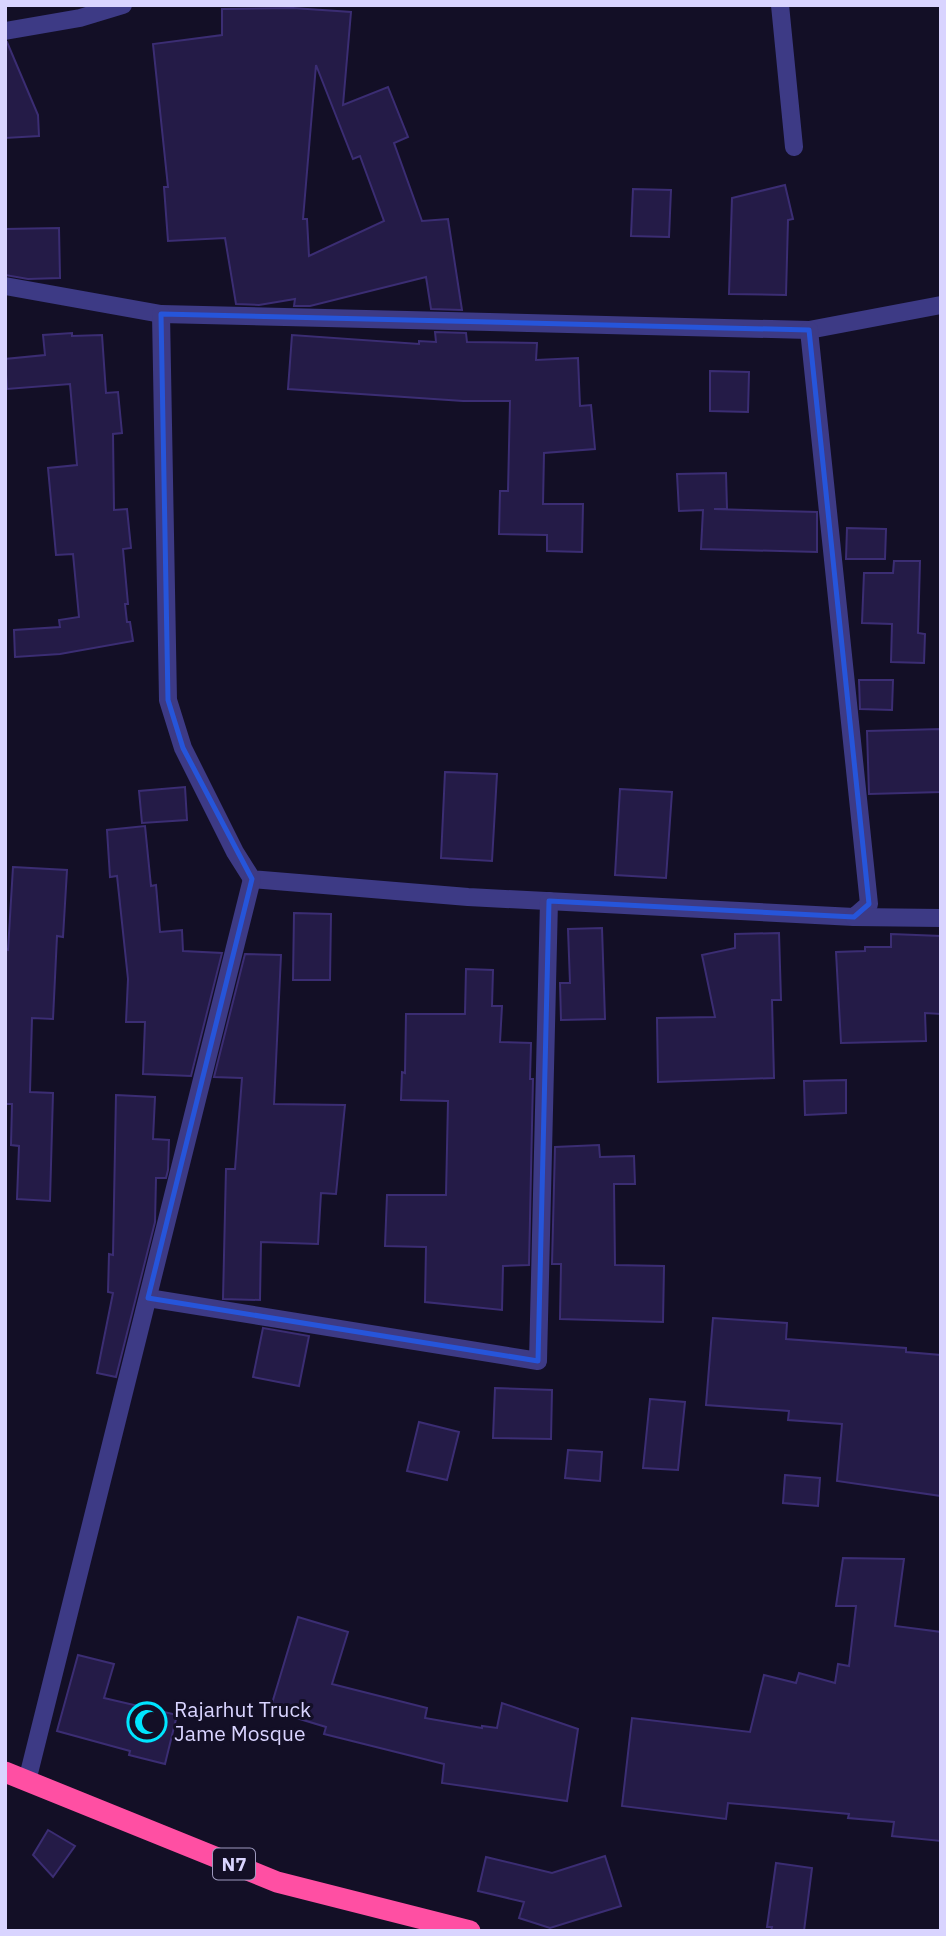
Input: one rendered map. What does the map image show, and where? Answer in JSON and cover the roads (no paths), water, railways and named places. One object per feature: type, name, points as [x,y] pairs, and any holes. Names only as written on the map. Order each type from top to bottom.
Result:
[{"type":"highway","name":"N7","points":[[5,1772],[277,1882],[470,1931]]},
{"type":"street","points":[[5,31],[80,18],[123,5]]},
{"type":"street","points":[[780,5],[794,146]]},
{"type":"street","points":[[5,286],[161,314],[809,330],[941,305]]},
{"type":"street","points":[[27,1781],[253,879],[236,852],[183,748],[169,700],[161,314]]},
{"type":"street","points":[[809,330],[869,904],[854,917]]},
{"type":"street","points":[[253,879],[549,901],[854,917],[941,918]]},
{"type":"street","points":[[148,1298],[538,1361],[549,901]]},
{"type":"place","name":"Rajarhut Truck Jame Mosque","points":[[147,1722]]}]
